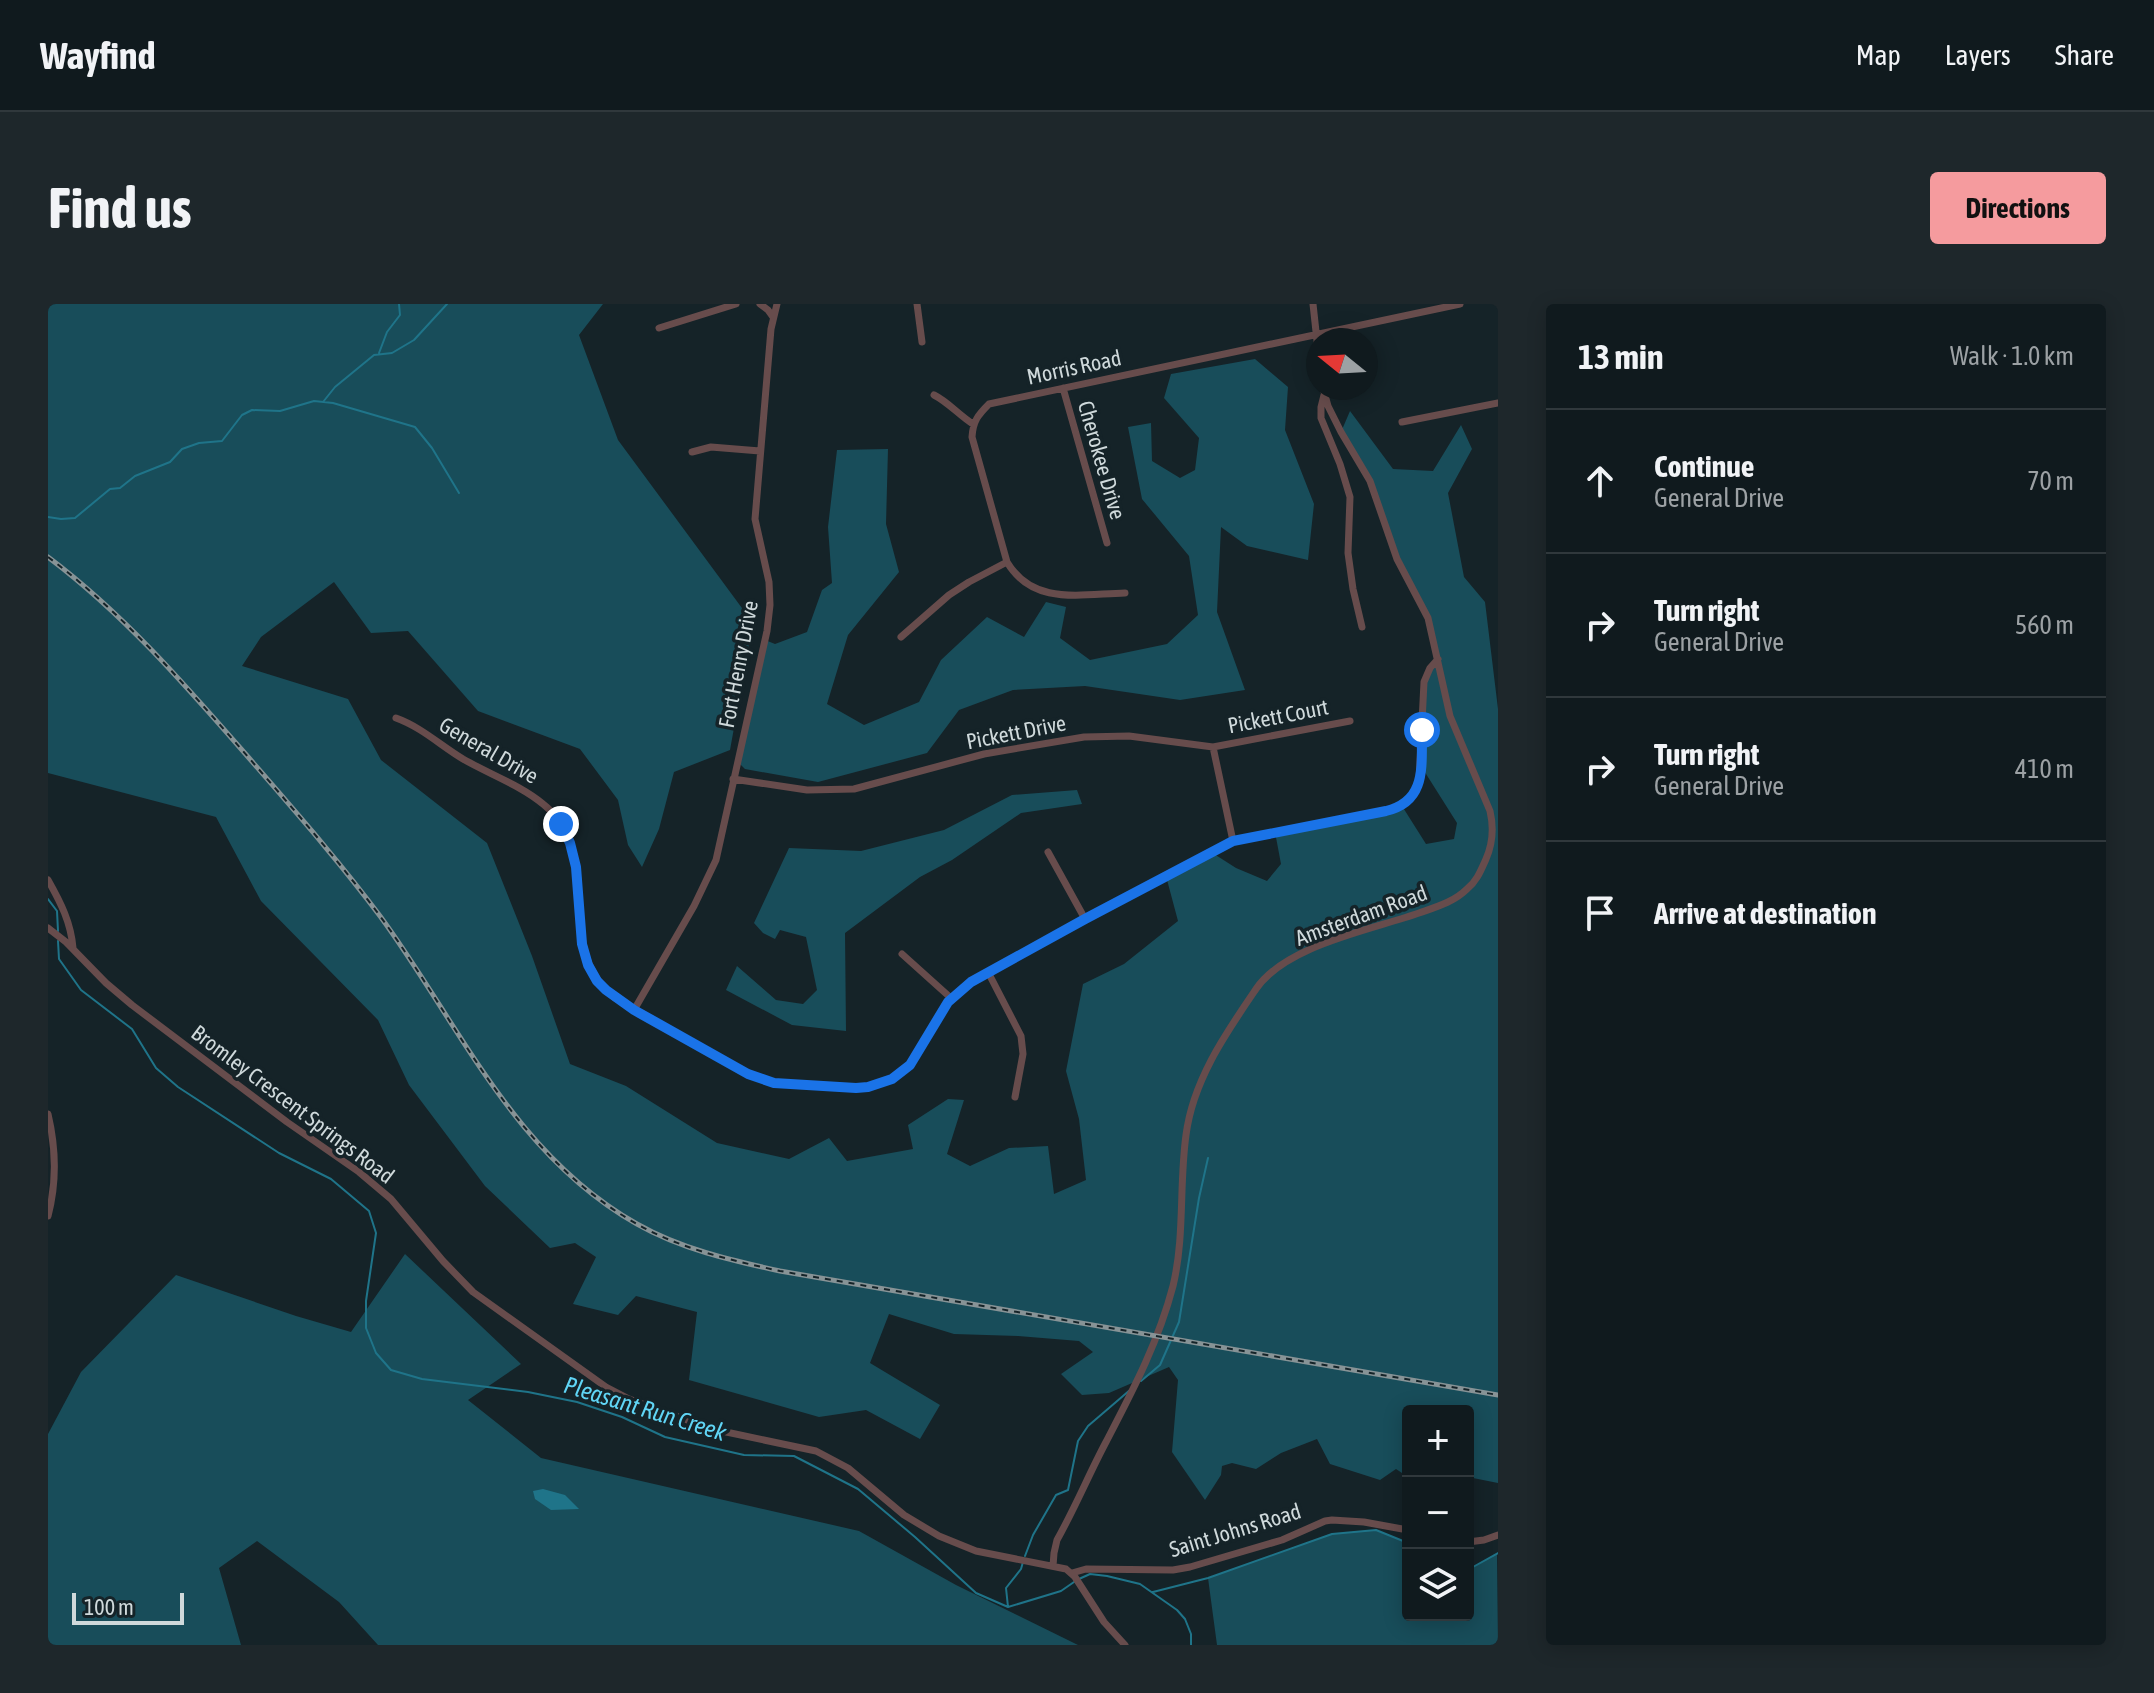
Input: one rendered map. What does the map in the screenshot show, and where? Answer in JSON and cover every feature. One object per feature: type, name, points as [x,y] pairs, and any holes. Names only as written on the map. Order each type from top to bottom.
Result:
[{"type":"street","points":[[659,328],[736,304]]},
{"type":"street","points":[[760,304],[773,317]]},
{"type":"street","name":"Fort Henry Drive","points":[[634,1010],[708,880],[722,842],[767,631],[769,582],[755,519],[773,317],[777,304]]},
{"type":"street","points":[[917,304],[922,342]]},
{"type":"street","points":[[1313,304],[1315,328]]},
{"type":"street","name":"Morris Road","points":[[1345,328],[1460,304]]},
{"type":"street","name":"Morris Road","points":[[973,424],[989,404],[1306,336]]},
{"type":"street","name":"Cherokee Drive","points":[[1063,388],[1107,543]]},
{"type":"street","points":[[934,395],[973,424],[972,437],[978,464],[1007,562],[1015,576],[1047,593],[1125,593]]},
{"type":"street","points":[[1322,400],[1321,418],[1350,497],[1348,553],[1362,627]]},
{"type":"street","name":"Amsterdam Road","points":[[1053,1566],[1057,1540],[1144,1370],[1161,1325],[1180,1250],[1188,1124],[1206,1069],[1219,1045],[1264,979],[1281,965],[1337,939],[1442,906],[1470,887],[1481,872],[1492,841],[1492,820],[1454,728],[1428,618],[1397,559],[1370,481],[1341,432],[1328,400]]},
{"type":"street","points":[[1402,422],[1498,403]]},
{"type":"street","points":[[692,452],[711,447],[760,451]]},
{"type":"street","points":[[901,637],[949,595],[1007,562]]},
{"type":"street","name":"General Drive","points":[[396,718],[411,723],[463,759],[535,797],[561,824],[576,867],[582,944],[588,965],[606,990],[634,1010],[748,1074],[774,1083],[856,1088],[892,1079],[910,1065],[932,1026],[952,999],[971,982],[1233,841],[1397,809],[1408,802],[1419,782],[1424,682],[1438,659]]},
{"type":"street","name":"Pickett Court","points":[[1213,747],[1350,721]]},
{"type":"street","name":"Pickett Drive","points":[[733,779],[807,790],[854,789],[984,754],[1084,737],[1129,736],[1213,747]]},
{"type":"street","points":[[1213,747],[1233,841]]},
{"type":"street","points":[[1048,852],[1085,919]]},
{"type":"street","points":[[48,880],[72,932],[70,945]]},
{"type":"street","name":"Bromley Crescent Springs Road","points":[[49,929],[132,1005],[359,1172],[384,1194],[473,1292],[606,1387],[629,1399],[712,1429],[816,1451],[848,1468],[904,1515],[939,1536],[976,1551],[1053,1566],[1074,1575]]},
{"type":"street","points":[[902,954],[952,999]]},
{"type":"street","points":[[988,972],[1021,1036],[1022,1064],[1015,1097]]},
{"type":"street","points":[[48,1114],[55,1163],[53,1197],[48,1216]]},
{"type":"street","name":"Saint Johns Road","points":[[1074,1575],[1086,1569],[1173,1570],[1190,1567],[1282,1540],[1332,1520],[1402,1529]]},
{"type":"street","points":[[1474,1541],[1498,1535]]},
{"type":"street","points":[[1074,1575],[1104,1622],[1125,1645]]},
{"type":"shaded area","points":[[48,304],[603,304],[579,335],[618,440],[753,623],[730,750],[674,772],[659,829],[642,867],[628,845],[618,800],[580,749],[478,711],[408,631],[371,633],[334,582],[261,637],[242,666],[348,699],[381,760],[487,843],[570,1064],[626,1086],[717,1143],[789,1159],[829,1138],[847,1161],[913,1149],[908,1125],[948,1099],[964,1100],[947,1154],[970,1166],[1009,1148],[1048,1146],[1054,1194],[1086,1180],[1079,1119],[1066,1071],[1083,984],[1124,964],[1178,921],[1166,876],[1211,852],[1236,868],[1267,881],[1281,864],[1275,832],[1402,806],[1426,844],[1454,839],[1457,823],[1421,766],[1424,682],[1438,659],[1432,628],[1407,579],[1380,503],[1341,432],[1350,411],[1393,469],[1433,471],[1461,425],[1472,449],[1448,493],[1464,577],[1485,602],[1498,709],[1498,1483],[1474,1478],[1474,1405],[1402,1405],[1402,1473],[1396,1469],[1380,1480],[1330,1464],[1317,1439],[1281,1453],[1256,1469],[1232,1463],[1222,1466],[1221,1475],[1205,1500],[1172,1452],[1178,1380],[1169,1367],[1109,1393],[1082,1395],[1061,1374],[1093,1352],[1079,1341],[954,1334],[889,1314],[870,1363],[940,1405],[920,1439],[866,1410],[819,1417],[689,1380],[697,1312],[636,1296],[618,1315],[573,1304],[596,1257],[575,1243],[550,1248],[485,1186],[409,1085],[378,1020],[261,901],[216,817],[48,773]]},
{"type":"shaded area","points":[[1255,359],[1288,387],[1285,430],[1314,504],[1308,560],[1247,546],[1221,527],[1217,612],[1245,690],[1180,700],[1085,686],[1013,690],[959,710],[927,753],[818,782],[745,769],[737,761],[765,640],[775,644],[807,632],[822,590],[832,583],[828,527],[837,450],[888,449],[886,524],[899,572],[848,635],[827,704],[864,725],[919,702],[941,660],[987,617],[1024,637],[1046,602],[1066,607],[1060,638],[1090,660],[1167,644],[1198,615],[1189,556],[1142,499],[1128,427],[1151,423],[1152,461],[1180,478],[1195,470],[1199,438],[1164,398],[1171,374]]},
{"type":"shaded area","points":[[1077,790],[1082,804],[1021,813],[952,860],[920,877],[845,933],[846,1031],[792,1025],[726,990],[737,966],[776,1000],[803,1004],[817,990],[806,937],[780,930],[775,939],[763,933],[754,923],[789,848],[861,851],[944,830],[1012,795]]},
{"type":"shaded area","points":[[405,1254],[521,1364],[468,1400],[541,1458],[859,1531],[956,1585],[1078,1645],[378,1645],[339,1602],[257,1541],[219,1568],[241,1645],[48,1645],[48,1434],[81,1372],[176,1275],[351,1332]]},
{"type":"shaded area","points":[[543,1489],[565,1495],[579,1509],[551,1510],[535,1499],[533,1491]]},
{"type":"shaded area","points":[[1376,1530],[1402,1541],[1402,1621],[1474,1621],[1474,1566],[1497,1554],[1498,1645],[1217,1645],[1208,1578],[1332,1534]]},
{"type":"waterway","points":[[379,353],[387,332],[400,315],[399,304]]},
{"type":"waterway","points":[[323,402],[335,387],[374,355],[392,353],[414,340],[447,304]]},
{"type":"waterway","points":[[48,517],[75,518],[110,489],[120,488],[135,476],[170,462],[182,449],[199,443],[222,441],[242,415],[252,410],[280,411],[314,401],[333,403],[415,427],[432,448],[459,493]]},
{"type":"waterway","name":"Pleasant Run Creek","points":[[48,899],[57,911],[58,931]]},
{"type":"waterway","name":"Pleasant Run Creek","points":[[58,941],[59,959],[81,990],[132,1029],[156,1068],[178,1087],[279,1153],[331,1179],[369,1211],[376,1233],[366,1301],[366,1328],[376,1353],[391,1370],[422,1379],[528,1392],[577,1402],[622,1417],[665,1437],[744,1455],[794,1456],[858,1489],[976,1593],[1008,1607],[1061,1591],[1074,1582]]},
{"type":"waterway","points":[[1141,1381],[1160,1365],[1179,1322],[1208,1158]]},
{"type":"waterway","points":[[1025,1556],[1056,1495],[1068,1490],[1078,1441],[1088,1426],[1130,1390]]},
{"type":"waterway","name":"Pleasant Run Creek","points":[[1153,1592],[1208,1578],[1332,1534],[1376,1530],[1402,1541]]},
{"type":"waterway","name":"Pleasant Run Creek","points":[[1474,1566],[1498,1553]]},
{"type":"waterway","points":[[1008,1607],[1006,1588],[1023,1562]]},
{"type":"waterway","name":"Pleasant Run Creek","points":[[1079,1579],[1090,1574],[1140,1584],[1185,1619],[1191,1634],[1191,1645]]},
{"type":"railway","points":[[48,557],[103,602],[154,652],[349,875],[522,1125],[556,1162],[594,1195],[637,1224],[688,1247],[780,1271],[1498,1395]]},
{"type":"route","points":[[561,824],[576,867],[582,944],[588,965],[597,981],[615,998],[748,1074],[774,1083],[868,1087],[892,1079],[910,1065],[948,1002],[971,982],[1233,841],[1402,806],[1412,797],[1419,782],[1422,730]]}]
